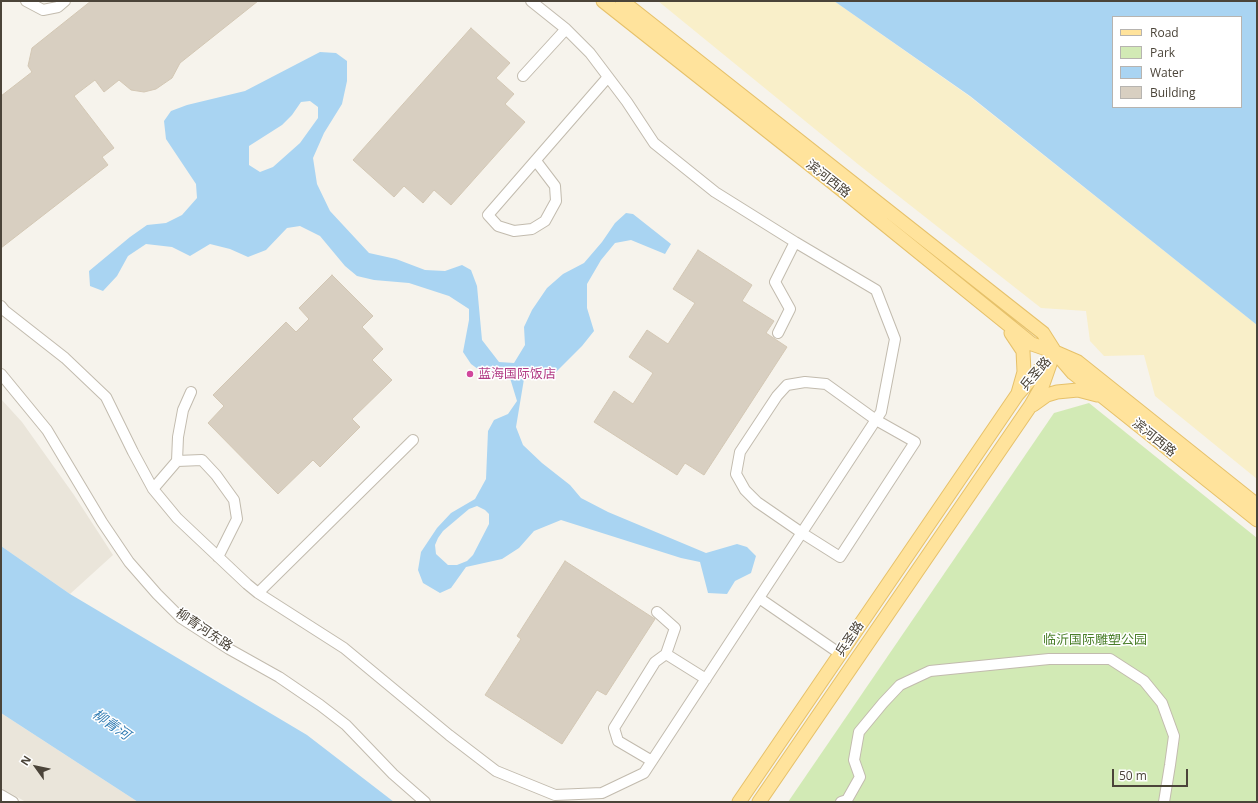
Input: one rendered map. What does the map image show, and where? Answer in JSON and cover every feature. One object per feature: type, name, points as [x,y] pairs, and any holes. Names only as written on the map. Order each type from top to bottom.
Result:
[{"type":"main road","name":"滨河西路","points":[[603,1],[842,190],[1032,344],[1078,362],[1257,505]]},
{"type":"main road","name":"滨河西路","points":[[622,1],[1043,333],[1055,352],[1073,373],[1257,520]]},
{"type":"main road","points":[[1003,321],[1023,351],[1024,372],[1017,394]]},
{"type":"main road","name":"兵圣路","points":[[739,802],[1017,394],[1055,352]]},
{"type":"main road","name":"兵圣路","points":[[759,802],[1031,406],[1043,384],[1055,352]]},
{"type":"main road","points":[[1031,406],[1047,395],[1057,392],[1078,390],[1104,397]]},
{"type":"street","points":[[26,1],[44,10],[58,7],[65,1]]},
{"type":"street","points":[[1,306],[5,311],[65,358],[106,397],[153,489],[177,518],[218,557],[258,593],[344,648],[449,735],[496,771],[554,795],[602,793],[644,773],[876,420],[880,412],[895,339],[876,290],[795,242],[716,192],[654,142],[627,102],[590,53],[566,29],[531,1]]},
{"type":"street","points":[[523,76],[566,29]]},
{"type":"street","points":[[536,161],[554,186],[556,201],[545,221],[532,229],[514,231],[498,226],[488,215],[608,77]]},
{"type":"street","points":[[778,333],[790,309],[775,282],[795,242]]},
{"type":"street","name":"柳青河东路","points":[[1,374],[47,430],[115,542],[129,562],[157,594],[181,618],[229,649],[279,678],[320,705],[346,725],[393,774],[425,802]]},
{"type":"street","points":[[805,382],[826,384],[876,420],[915,442],[840,557],[802,533],[757,502],[745,490],[736,474],[740,452],[776,396],[787,386],[805,382]]},
{"type":"street","points":[[153,489],[177,461],[178,437],[183,410],[191,392]]},
{"type":"street","points":[[258,593],[413,440]]},
{"type":"street","points":[[177,461],[202,460],[216,475],[234,500],[236,518],[218,557]]},
{"type":"street","points":[[759,598],[840,653]]},
{"type":"street","points":[[652,760],[618,741],[614,728],[655,662],[666,654],[675,628],[656,612]]},
{"type":"street","points":[[666,654],[706,679]]},
{"type":"street","points":[[845,801],[860,777],[854,760],[860,732],[883,703],[900,685],[930,671],[1049,659],[1103,659],[1110,660],[1144,681],[1162,703],[1174,736],[1164,802]]},
{"type":"street","points":[[1,795],[13,802]]},
{"type":"shaded area","points":[[1,399],[22,422],[74,495],[113,555],[70,594],[1,546]]},
{"type":"shaded area","points":[[1,713],[138,802],[26,802],[1,788]]},
{"type":"green space","name":"临沂国际雕塑公园","points":[[1089,403],[1257,538],[1257,802],[788,802],[1054,413]]},
{"type":"sand","points":[[658,1],[834,1],[969,96],[1222,297],[1257,325],[1257,479],[1155,396],[1144,355],[1104,356],[1090,341],[1086,311],[1041,308],[859,165]]},
{"type":"water","points":[[834,1],[1257,1],[1257,325],[970,96]]},
{"type":"water","points":[[320,52],[336,53],[347,61],[347,81],[342,104],[324,133],[313,158],[317,184],[330,211],[369,253],[396,259],[425,270],[445,271],[462,265],[471,270],[477,286],[482,340],[499,362],[514,363],[525,345],[524,327],[532,310],[547,288],[563,274],[584,263],[602,242],[615,223],[626,213],[633,214],[671,244],[665,254],[631,240],[615,243],[601,260],[587,284],[587,308],[594,331],[582,346],[552,376],[534,370],[524,379],[516,427],[523,445],[542,463],[570,485],[581,498],[608,512],[706,553],[737,544],[747,547],[756,556],[751,573],[735,581],[727,594],[708,593],[700,562],[681,558],[561,520],[534,531],[519,548],[502,559],[466,567],[451,588],[440,593],[423,583],[418,570],[421,552],[437,528],[451,513],[475,499],[486,479],[488,431],[494,420],[508,414],[517,401],[510,378],[495,371],[482,372],[471,364],[463,352],[469,320],[469,309],[449,296],[409,283],[374,280],[357,276],[345,266],[320,236],[300,226],[287,228],[266,250],[248,257],[230,249],[210,244],[190,256],[172,247],[146,244],[128,256],[117,276],[103,291],[90,286],[89,271],[130,237],[147,225],[166,223],[182,215],[197,198],[196,184],[166,139],[164,121],[171,111],[187,105],[245,91]],"holes":[[[310,101],[318,107],[318,118],[300,143],[273,167],[260,172],[249,165],[249,146],[282,125],[292,115],[301,102]],[[477,506],[489,514],[489,524],[473,555],[467,561],[457,565],[448,565],[436,554],[435,545],[438,538],[443,531],[469,509]]]},
{"type":"water","name":"柳青河","points":[[1,546],[70,594],[307,735],[394,802],[138,802],[1,713]]},
{"type":"building","points":[[91,1],[258,1],[180,63],[172,78],[156,89],[144,92],[131,90],[119,80],[104,92],[95,80],[74,96],[114,148],[102,157],[108,165],[1,248],[1,96],[32,72],[28,66],[32,48]]},
{"type":"building","points":[[471,28],[510,63],[496,78],[514,94],[505,104],[525,122],[451,205],[434,190],[423,203],[404,186],[394,197],[353,160]]},
{"type":"building","points":[[698,250],[752,285],[742,301],[774,321],[766,333],[787,347],[704,475],[685,463],[677,475],[594,422],[614,391],[633,404],[653,373],[629,357],[647,330],[668,344],[695,303],[673,289]]},
{"type":"building","points":[[332,275],[373,316],[362,327],[383,349],[372,360],[392,380],[352,419],[360,427],[320,467],[313,460],[278,494],[208,423],[224,406],[213,395],[286,322],[296,332],[309,319],[299,308]]},
{"type":"building","points":[[565,561],[655,619],[606,695],[597,690],[562,744],[485,695],[521,639],[517,636]]},
{"type":"place","name":"蓝海国际饭店","points":[[470,374]]}]
